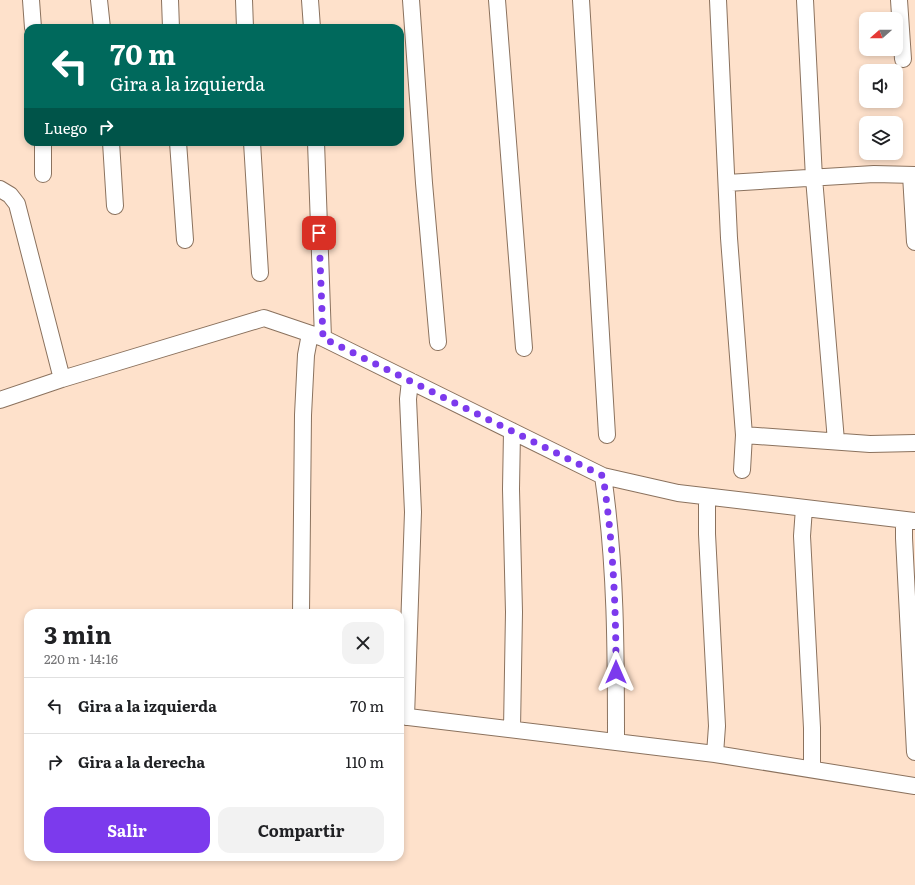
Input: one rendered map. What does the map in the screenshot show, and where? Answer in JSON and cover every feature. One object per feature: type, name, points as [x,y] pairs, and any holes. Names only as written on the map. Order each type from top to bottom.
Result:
[{"type":"street","points":[[31,0],[33,24]]},
{"type":"street","points":[[99,0],[102,24]]},
{"type":"street","points":[[170,0],[170,24]]},
{"type":"street","points":[[244,0],[245,24]]},
{"type":"street","points":[[310,0],[312,24]]},
{"type":"street","points":[[411,0],[424,183],[438,342]]},
{"type":"street","points":[[497,0],[524,348]]},
{"type":"street","points":[[581,0],[606,435]]},
{"type":"street","points":[[718,0],[726,183],[744,435],[742,470]]},
{"type":"street","points":[[805,0],[814,178],[836,442]]},
{"type":"street","points":[[899,0],[903,59]]},
{"type":"street","points":[[43,146],[43,174]]},
{"type":"street","points":[[111,146],[114,206]]},
{"type":"street","points":[[178,146],[185,240]]},
{"type":"street","points":[[252,146],[260,273]]},
{"type":"street","points":[[301,609],[303,415],[306,356],[317,336],[316,146]]},
{"type":"street","points":[[726,183],[874,174],[913,175],[915,242]]},
{"type":"street","points":[[0,189],[10,195],[17,204],[62,380]]},
{"type":"street","points":[[0,400],[264,318],[317,336],[603,476],[678,493],[910,520],[904,538],[915,752]]},
{"type":"street","points":[[404,696],[413,512],[408,399],[410,381]]},
{"type":"street","points":[[512,431],[511,489],[514,612],[512,729]]},
{"type":"street","points":[[744,435],[870,444],[915,443]]},
{"type":"street","points":[[603,476],[608,508],[613,566],[616,644],[616,742]]},
{"type":"street","points":[[707,497],[707,534],[717,726],[714,754]]},
{"type":"street","points":[[804,508],[802,536],[812,728],[812,769]]},
{"type":"street","points":[[404,716],[714,754],[915,786]]},
{"type":"route","points":[[319,233],[323,338],[603,476],[608,508],[613,566],[616,672]]}]
